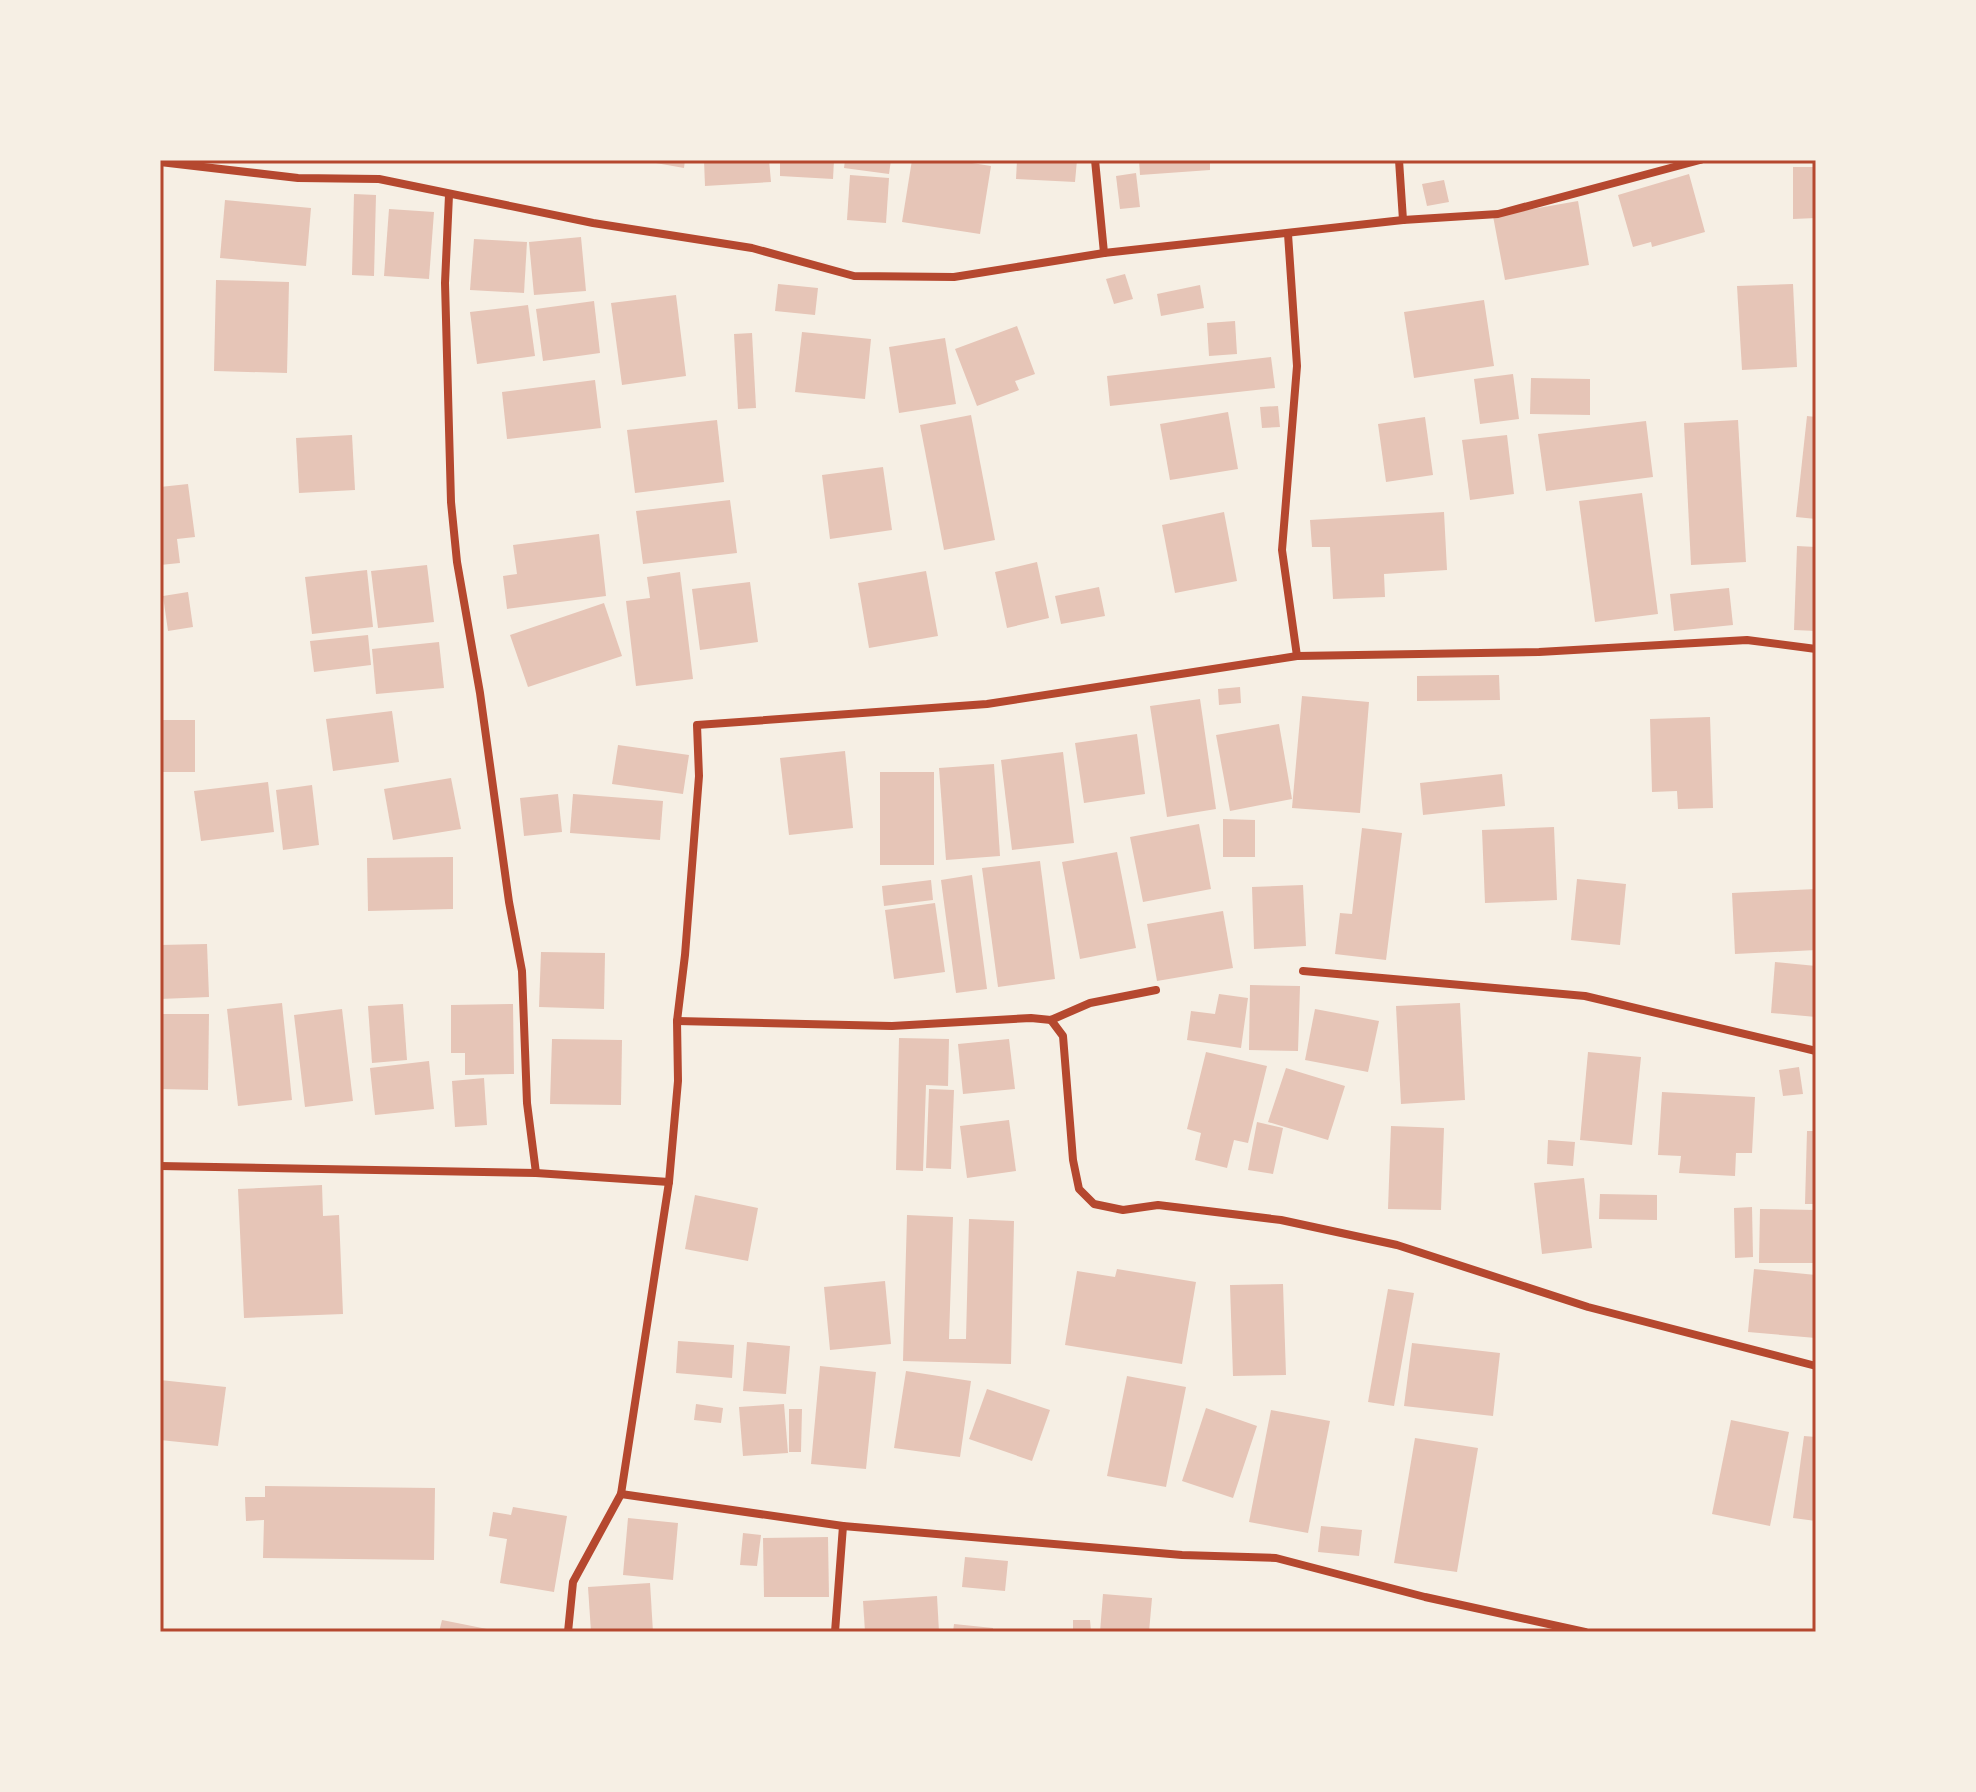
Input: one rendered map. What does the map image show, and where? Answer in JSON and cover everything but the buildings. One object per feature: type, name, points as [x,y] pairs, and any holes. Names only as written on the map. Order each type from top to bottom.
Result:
[{"type":"street","points":[[1095,160],[1104,253]]},
{"type":"street","points":[[1399,160],[1403,220]]},
{"type":"street","points":[[160,162],[298,178],[379,179],[689,240],[752,248],[854,276],[954,277],[1104,253],[1403,220],[1498,214],[1700,160]]},
{"type":"street","points":[[449,195],[445,283],[451,502],[457,562],[522,971],[527,1103],[536,1173]]},
{"type":"street","points":[[1288,234],[1297,366],[1282,550],[1297,656]]},
{"type":"street","points":[[568,1632],[573,1582],[621,1494],[669,1182],[678,1081],[677,1021],[699,776],[697,725],[987,704],[1297,656],[1539,652],[1747,640],[1816,649]]},
{"type":"street","points":[[1303,971],[1585,996],[1816,1051]]},
{"type":"street","points":[[677,1021],[892,1026],[1031,1018],[1051,1020],[1090,1003],[1156,990]]},
{"type":"street","points":[[1051,1020],[1063,1036],[1073,1160],[1079,1189],[1094,1204],[1123,1210],[1158,1205],[1281,1220],[1397,1245],[1588,1307],[1816,1366]]},
{"type":"street","points":[[160,1166],[536,1173],[669,1182]]},
{"type":"street","points":[[621,1494],[843,1526],[1182,1555],[1276,1558],[1425,1597],[1585,1632]]},
{"type":"street","points":[[835,1632],[843,1526]]}]
